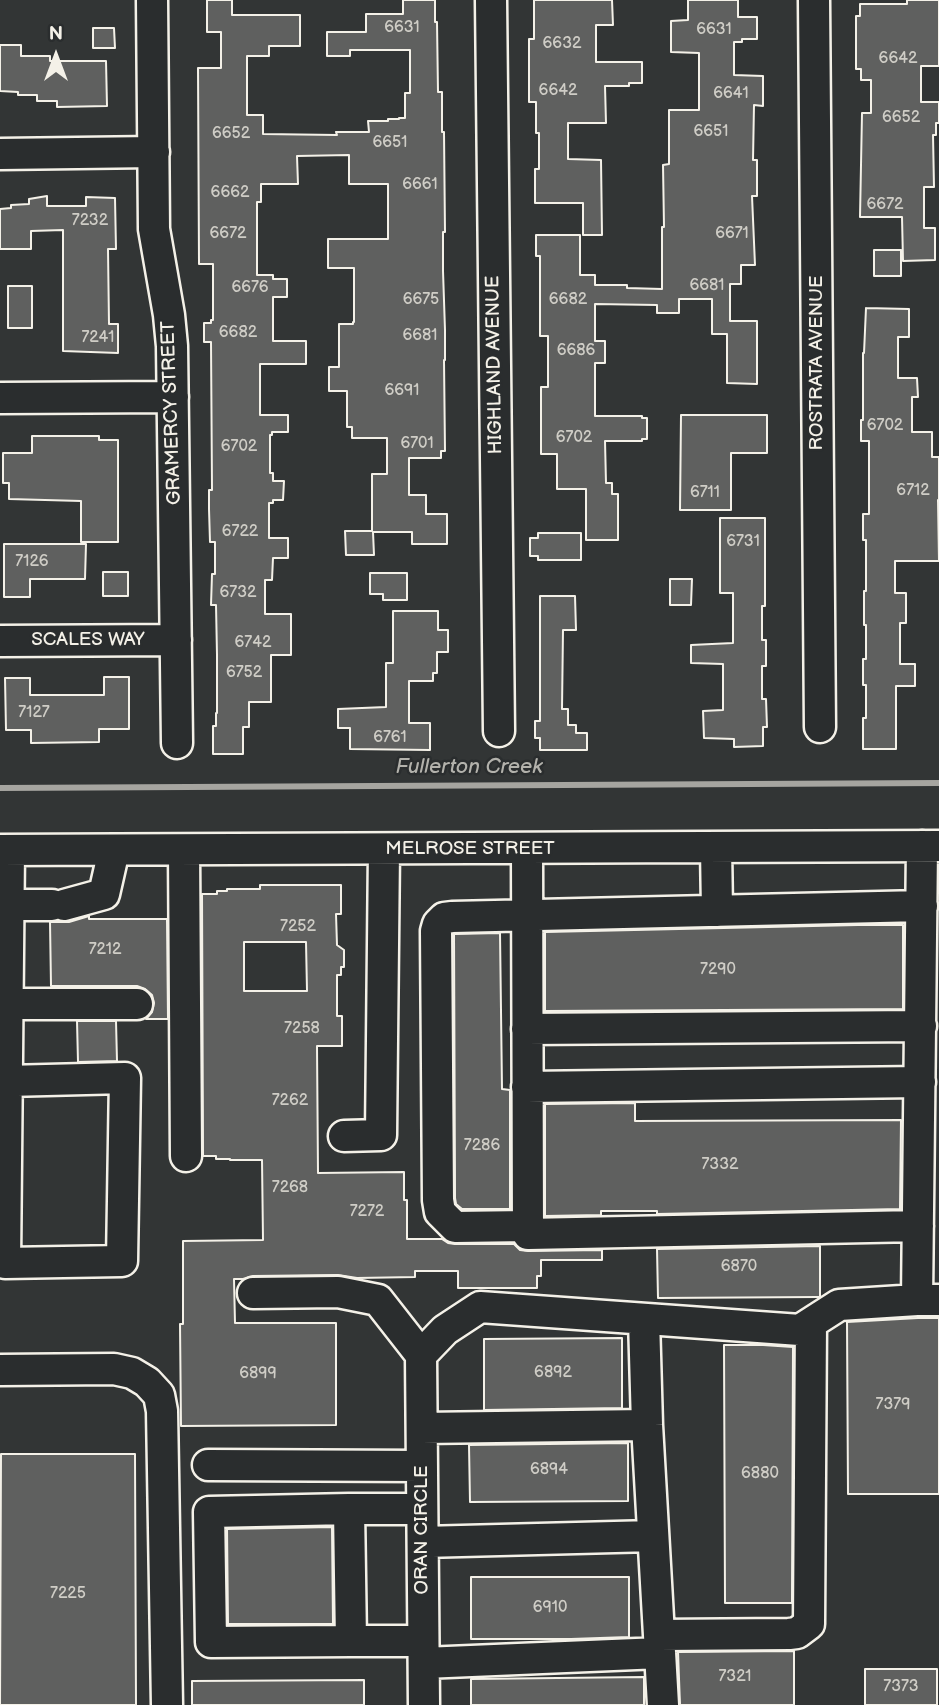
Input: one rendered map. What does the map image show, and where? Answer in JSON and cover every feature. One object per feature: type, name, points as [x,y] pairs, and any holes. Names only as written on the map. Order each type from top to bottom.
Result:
[{"type":"street","name":"GRAMERCY STREET","points":[[152,0],[154,229],[173,346],[177,743]]},
{"type":"street","name":"HIGHLAND AVENUE","points":[[491,0],[499,731]]},
{"type":"street","name":"ROSTRATA AVENUE","points":[[814,0],[820,727]]},
{"type":"street","points":[[0,154],[154,152]]},
{"type":"street","points":[[0,398],[173,397]]},
{"type":"street","name":"SCALES WAY","points":[[0,641],[176,640]]},
{"type":"street","points":[[253,1293],[338,1292],[378,1300],[421,1355],[446,1330],[480,1307],[800,1330],[839,1305],[928,1300],[918,1226],[922,906],[931,846]]},
{"type":"street","name":"MELROSE STREET","points":[[4,850],[931,846]]},
{"type":"street","points":[[716,847],[717,911]]},
{"type":"street","points":[[527,848],[528,1234],[918,1226]]},
{"type":"street","points":[[344,1136],[381,1135],[384,849]]},
{"type":"street","points":[[4,850],[9,905],[7,1004],[5,1263],[122,1261],[125,1078],[7,1081]]},
{"type":"street","points":[[9,905],[58,905],[104,894],[114,850]]},
{"type":"street","points":[[184,850],[186,1156]]},
{"type":"street","points":[[528,1226],[455,1227],[440,1212],[436,931],[438,924],[444,919],[922,906]]},
{"type":"street","points":[[7,1004],[137,1004]]},
{"type":"street","points":[[527,1028],[921,1026]]},
{"type":"street","points":[[527,1087],[920,1082]]},
{"type":"street","points":[[644,1319],[647,1424],[663,1705]]},
{"type":"street","points":[[422,1509],[209,1512],[211,1642],[351,1641],[423,1652],[660,1644],[797,1633],[809,1624],[811,1323]]},
{"type":"street","name":"ORAN CIRCLE","points":[[421,1355],[424,1705]]},
{"type":"street","points":[[0,1370],[114,1369],[132,1373],[147,1382],[159,1395],[162,1411],[167,1705]]},
{"type":"street","points":[[422,1428],[647,1424]]},
{"type":"street","points":[[208,1465],[422,1466]]},
{"type":"street","points":[[349,1509],[351,1641]]},
{"type":"street","points":[[423,1542],[653,1536]]},
{"type":"building","points":[[207,0],[232,0],[232,15],[300,15],[300,46],[269,46],[269,56],[247,56],[247,115],[263,115],[263,134],[337,135],[336,132],[369,132],[368,121],[405,118],[405,93],[410,93],[410,50],[350,50],[350,56],[327,56],[327,32],[366,32],[366,14],[403,14],[403,0],[435,0],[438,92],[442,92],[444,132],[445,451],[441,451],[441,458],[409,458],[409,495],[426,495],[426,514],[447,514],[447,544],[412,544],[412,532],[373,532],[374,555],[346,555],[345,531],[372,531],[372,474],[387,474],[387,438],[352,438],[352,427],[347,427],[347,391],[329,391],[329,367],[339,367],[339,324],[354,322],[354,268],[328,268],[328,239],[388,239],[388,184],[349,184],[349,155],[297,156],[298,184],[261,184],[261,202],[257,202],[257,275],[273,275],[273,279],[287,279],[287,297],[273,297],[273,341],[306,341],[306,364],[260,364],[260,415],[288,415],[288,432],[272,432],[270,435],[270,473],[273,473],[273,481],[284,481],[283,500],[269,503],[269,538],[288,538],[288,558],[273,558],[272,580],[265,580],[265,614],[291,614],[291,655],[271,655],[271,702],[249,702],[249,727],[243,727],[243,754],[213,754],[213,726],[216,726],[217,713],[217,655],[216,605],[211,605],[215,542],[210,542],[209,509],[209,490],[212,490],[211,342],[204,342],[204,323],[211,323],[213,320],[213,264],[199,264],[198,68],[221,68],[221,32],[207,32]]},
{"type":"building","points":[[534,0],[612,0],[613,25],[596,25],[596,62],[642,62],[642,83],[605,86],[606,123],[568,123],[568,159],[601,160],[602,235],[583,235],[583,203],[535,203],[539,133],[536,133],[536,102],[529,102],[529,39],[534,39]]},
{"type":"building","points":[[688,0],[738,0],[738,17],[757,17],[757,39],[734,42],[734,75],[763,76],[763,106],[754,105],[753,160],[757,160],[757,196],[752,196],[755,265],[741,265],[741,284],[730,284],[730,321],[757,321],[757,384],[727,383],[727,334],[712,334],[712,299],[679,299],[679,313],[657,313],[657,305],[595,304],[595,341],[605,341],[605,363],[595,363],[595,416],[647,418],[647,439],[605,441],[606,483],[612,483],[612,494],[618,494],[618,540],[586,540],[586,489],[557,489],[557,454],[541,454],[541,387],[548,387],[548,336],[540,336],[540,256],[536,256],[536,235],[580,235],[580,275],[595,275],[595,285],[662,289],[663,165],[669,164],[669,110],[699,110],[699,53],[671,52],[671,21],[688,20]]},
{"type":"building","points":[[907,0],[939,0],[939,66],[921,66],[921,102],[939,102],[939,123],[936,123],[936,135],[933,135],[934,187],[924,187],[924,228],[935,228],[935,260],[903,261],[902,217],[860,217],[862,113],[871,113],[871,80],[861,80],[861,69],[856,69],[856,16],[860,16],[860,4],[907,4]]},
{"type":"building","points":[[93,28],[114,28],[115,48],[93,48]]},
{"type":"building","points":[[0,45],[21,45],[21,56],[50,56],[50,61],[106,61],[107,106],[57,107],[57,101],[37,101],[37,95],[0,91]]},
{"type":"building","points":[[47,196],[47,206],[86,206],[86,197],[115,198],[116,249],[108,249],[109,324],[118,324],[118,353],[63,351],[63,230],[31,231],[31,249],[0,249],[0,209],[29,204],[29,199]]},
{"type":"building","points":[[874,250],[901,250],[901,276],[874,276]]},
{"type":"building","points":[[8,286],[32,286],[32,328],[8,328]]},
{"type":"building","points":[[866,308],[909,309],[909,337],[898,337],[898,378],[917,378],[918,397],[912,397],[912,432],[932,432],[932,457],[939,457],[939,561],[895,561],[895,593],[906,593],[906,623],[900,623],[900,664],[915,664],[915,686],[896,686],[896,749],[863,749],[863,718],[866,718],[863,659],[866,659],[866,540],[863,540],[863,514],[869,514],[869,441],[861,441]]},
{"type":"building","points":[[681,415],[767,415],[767,453],[731,453],[731,510],[680,510]]},
{"type":"building","points":[[32,436],[99,436],[99,440],[118,440],[118,542],[81,542],[81,501],[9,499],[9,483],[3,483],[3,453],[32,453]]},
{"type":"building","points":[[720,518],[765,518],[765,606],[762,606],[762,640],[766,640],[766,666],[762,666],[762,699],[766,699],[767,727],[763,727],[763,746],[734,747],[734,739],[704,738],[703,711],[723,710],[723,664],[691,663],[691,645],[733,643],[733,593],[720,593]]},
{"type":"building","points":[[538,533],[581,533],[581,560],[538,560],[538,556],[530,556],[530,538],[538,538]]},
{"type":"building","points":[[4,544],[86,544],[85,579],[30,579],[30,597],[4,597]]},
{"type":"building","points":[[103,572],[128,572],[128,596],[103,596]]},
{"type":"building","points":[[370,573],[407,573],[407,600],[383,600],[383,594],[370,594]]},
{"type":"building","points":[[670,579],[692,579],[691,605],[670,605]]},
{"type":"building","points":[[540,596],[575,596],[576,630],[563,630],[562,709],[568,709],[568,725],[576,725],[576,733],[587,733],[587,750],[540,750],[540,738],[535,738],[535,721],[540,721]]},
{"type":"building","points":[[393,611],[438,611],[438,630],[448,630],[448,652],[437,652],[437,673],[433,673],[433,681],[409,681],[409,723],[430,723],[430,750],[350,749],[350,728],[338,728],[338,709],[386,707],[386,663],[393,663]]},
{"type":"building","points":[[104,677],[129,677],[129,729],[99,729],[99,742],[31,743],[31,730],[6,730],[5,678],[30,678],[30,695],[104,695]]},
{"type":"building","points":[[260,885],[341,885],[341,914],[336,914],[337,945],[344,950],[344,967],[341,967],[341,975],[337,975],[337,1016],[342,1016],[342,1046],[317,1046],[318,1173],[404,1172],[407,1239],[442,1239],[455,1244],[514,1244],[520,1250],[528,1251],[602,1250],[602,1260],[541,1260],[541,1276],[537,1276],[537,1288],[458,1288],[458,1271],[415,1271],[415,1277],[357,1278],[338,1275],[253,1276],[234,1279],[235,1323],[336,1323],[336,1425],[181,1426],[180,1324],[183,1324],[183,1241],[263,1240],[262,1160],[230,1160],[203,1156],[202,894],[217,894],[217,891],[227,889],[260,889]],"holes":[[[244,942],[306,942],[307,991],[244,991]]]},
{"type":"building","points":[[89,916],[89,919],[167,919],[168,1019],[146,1019],[152,1012],[152,995],[137,986],[51,986],[50,922],[69,922]]},
{"type":"building","points":[[903,925],[903,1009],[545,1011],[545,932]]},
{"type":"building","points":[[500,933],[502,1089],[510,1090],[510,1209],[462,1209],[456,1204],[455,1198],[454,934]]},
{"type":"building","points":[[77,1021],[116,1021],[117,1061],[78,1062]]},
{"type":"building","points":[[635,1103],[635,1121],[901,1120],[900,1209],[657,1214],[657,1211],[601,1211],[601,1215],[545,1216],[545,1104]]},
{"type":"building","points":[[820,1246],[820,1297],[658,1298],[657,1249]]},
{"type":"building","points":[[939,1318],[939,1494],[848,1494],[847,1322]]},
{"type":"building","points":[[622,1338],[622,1408],[484,1410],[484,1339]]},
{"type":"building","points":[[724,1345],[793,1347],[792,1603],[725,1603]]},
{"type":"building","points":[[628,1443],[628,1501],[470,1502],[469,1445]]},
{"type":"building","points":[[1,1454],[135,1454],[136,1705],[0,1705]]},
{"type":"building","points":[[332,1527],[333,1624],[228,1624],[227,1529]]},
{"type":"building","points":[[471,1577],[629,1577],[629,1637],[471,1639]]},
{"type":"building","points":[[794,1651],[794,1705],[680,1705],[678,1652]]},
{"type":"building","points":[[865,1669],[937,1669],[937,1705],[865,1705]]},
{"type":"building","points":[[644,1677],[644,1705],[471,1705],[471,1679]]},
{"type":"building","points":[[364,1680],[364,1705],[192,1705],[192,1681]]},
{"type":"waterway","name":"Fullerton Creek","points":[[0,788],[939,783]]}]
